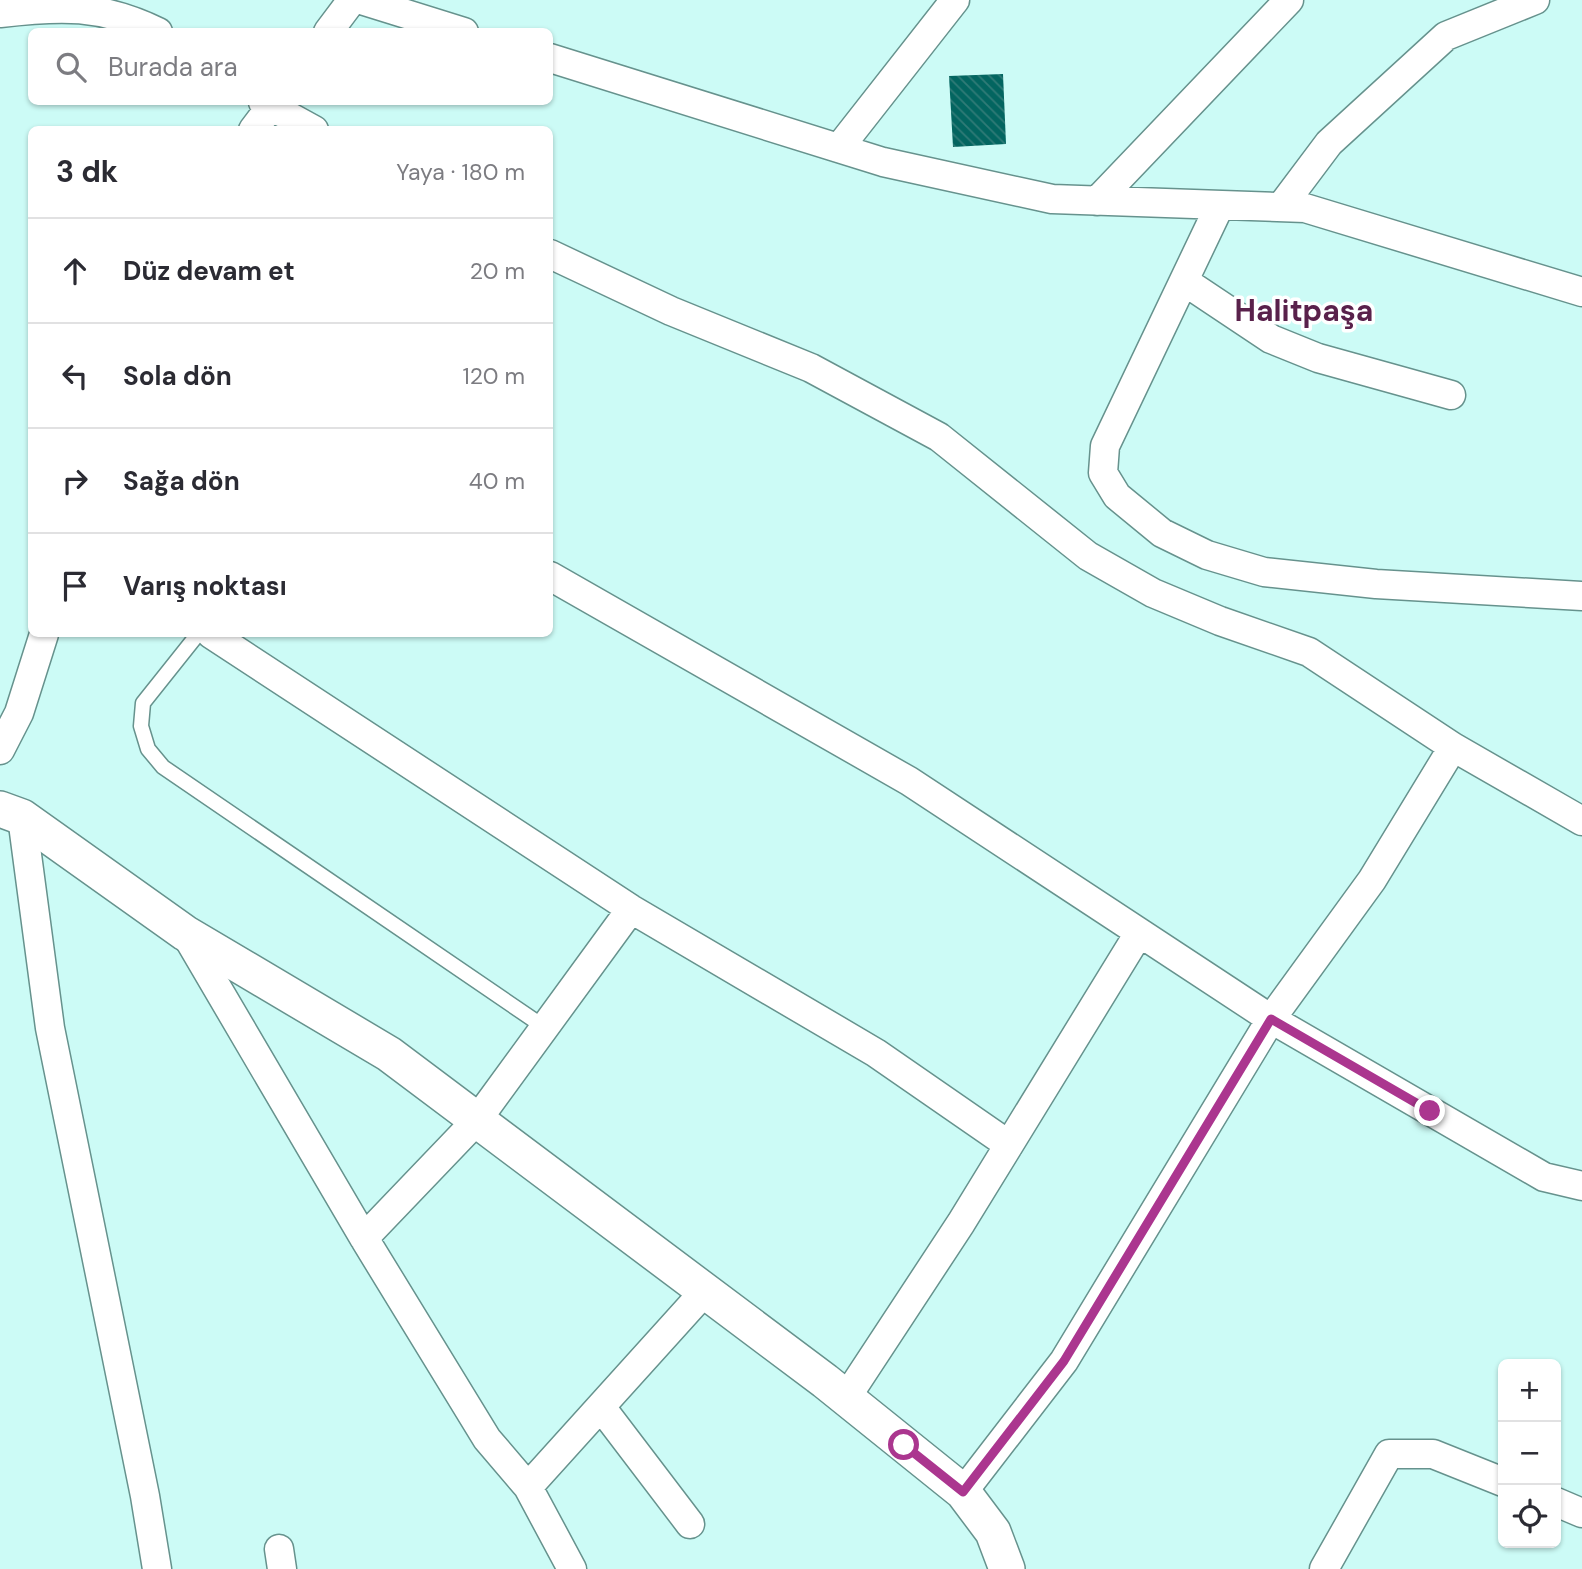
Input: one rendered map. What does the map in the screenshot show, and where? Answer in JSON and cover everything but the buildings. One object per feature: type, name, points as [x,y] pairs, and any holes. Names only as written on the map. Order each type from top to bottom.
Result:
[{"type":"street","points":[[331,28],[352,0]]},
{"type":"street","points":[[361,0],[428,9],[458,28]]},
{"type":"street","points":[[839,148],[955,0]]},
{"type":"street","points":[[1097,201],[1289,0]]},
{"type":"street","points":[[1281,207],[1329,143],[1446,36],[1535,0]]},
{"type":"street","points":[[0,13],[54,7],[86,9],[119,16],[148,28]]},
{"type":"street","points":[[553,59],[883,162],[1052,199],[1306,208],[1582,292]]},
{"type":"street","points":[[255,126],[268,105]]},
{"type":"street","points":[[272,105],[307,126]]},
{"type":"street","points":[[1220,205],[1105,446],[1103,473],[1117,496],[1162,533],[1207,555],[1264,572],[1376,584],[1582,596]]},
{"type":"street","points":[[553,255],[671,311],[811,368],[939,437],[1088,556],[1153,593],[1220,621],[1309,652],[1452,747],[1582,821]]},
{"type":"street","points":[[1184,281],[1271,339],[1318,358],[1451,395]]},
{"type":"street","points":[[553,578],[909,781],[1271,1019],[1544,1177],[1582,1186]]},
{"type":"street","points":[[0,750],[19,713],[43,637]]},
{"type":"street","points":[[216,637],[631,909],[876,1053],[1009,1145]]},
{"type":"street","points":[[963,1492],[1064,1361],[1271,1019],[1372,880],[1452,747]]},
{"type":"street","points":[[11,813],[185,933],[389,1054],[705,1291],[963,1492],[993,1532],[1007,1569]]},
{"type":"street","points":[[11,813],[50,1028],[143,1482],[157,1569]]},
{"type":"street","points":[[364,1238],[477,1120],[631,909]]},
{"type":"street","points":[[185,933],[364,1238],[487,1439],[528,1487],[572,1569]]},
{"type":"street","points":[[845,1398],[961,1223],[1139,933]]},
{"type":"street","points":[[528,1487],[705,1291]]},
{"type":"street","points":[[601,1407],[690,1524]]},
{"type":"street","points":[[1324,1569],[1389,1454],[1433,1454],[1498,1480]]},
{"type":"street","points":[[1561,1504],[1582,1513]]},
{"type":"lane","points":[[196,637],[143,703],[141,726],[148,749],[163,767],[544,1027]]},
{"type":"district","name":"Halitpaşa","points":[[1304,310]]},
{"type":"route","points":[[904,1445],[963,1492],[1064,1361],[1271,1019],[1430,1111]]}]
